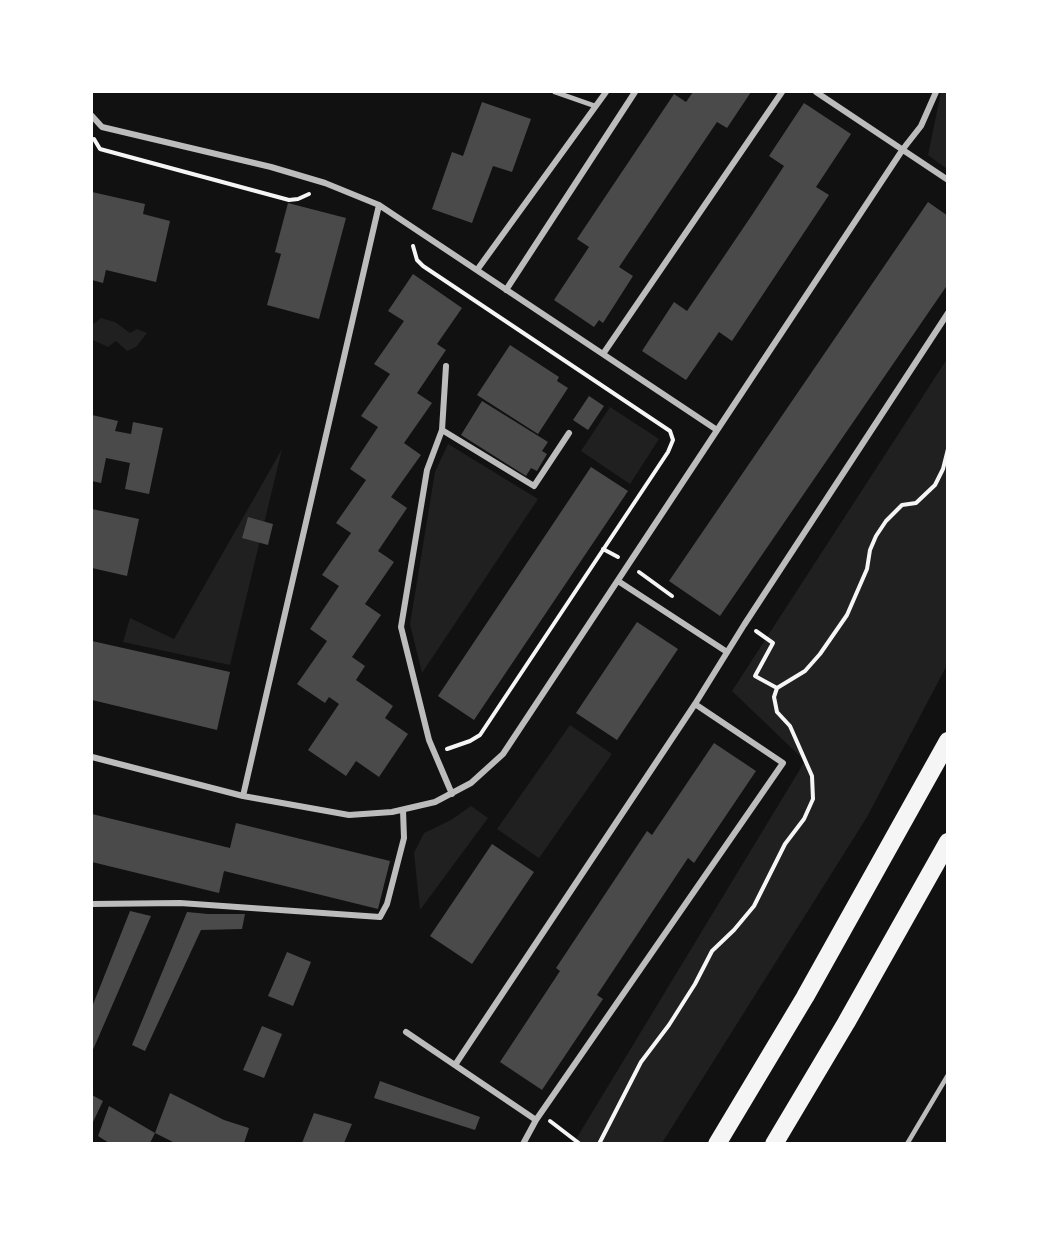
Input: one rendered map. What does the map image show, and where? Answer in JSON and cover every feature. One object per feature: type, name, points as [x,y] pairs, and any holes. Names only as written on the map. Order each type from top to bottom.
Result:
[{"type":"highway","points":[[717,1143],[805,997],[948,741]]},
{"type":"highway","points":[[774,1143],[846,1023],[948,842]]},
{"type":"street","points":[[555,92],[595,106]]},
{"type":"street","points":[[477,270],[606,92]]},
{"type":"street","points":[[506,290],[635,92]]},
{"type":"street","points":[[603,354],[782,92]]},
{"type":"street","points":[[816,92],[948,180]]},
{"type":"street","points":[[92,757],[243,795],[349,816],[392,812],[435,802],[471,783],[503,754],[903,149],[921,126],[936,92]]},
{"type":"street","points":[[92,116],[102,127],[271,167],[325,183],[380,205],[717,430]]},
{"type":"street","points":[[243,795],[380,205]]},
{"type":"street","points":[[455,1065],[695,704],[948,313]]},
{"type":"street","points":[[446,366],[442,430],[427,470],[401,627],[429,740],[452,794]]},
{"type":"street","points":[[442,430],[534,486],[569,433]]},
{"type":"street","points":[[618,581],[727,652]]},
{"type":"street","points":[[523,1143],[538,1117],[783,763],[695,704]]},
{"type":"street","points":[[92,904],[180,903],[380,917],[387,904],[404,838],[403,810]]},
{"type":"street","points":[[406,1032],[538,1117]]},
{"type":"lane","points":[[907,1143],[948,1075]]},
{"type":"path","points":[[92,135],[100,149],[290,200],[313,192]]},
{"type":"path","points":[[599,1143],[641,1062],[669,1025],[695,984],[712,951],[754,906],[785,844],[804,819],[813,799],[812,776],[790,726],[777,712],[774,697],[777,687],[805,671],[820,654],[847,615],[867,569],[870,550],[876,536],[886,521],[902,505],[916,503],[935,484],[944,469],[948,449]]},
{"type":"path","points":[[603,549],[616,556]]},
{"type":"path","points":[[751,628],[773,643],[755,676],[777,687]]},
{"type":"path","points":[[538,1117],[580,1143]]},
{"type":"shaded area","points":[[941,92],[947,92],[947,169],[928,155]]},
{"type":"shaded area","points":[[101,318],[115,322],[130,333],[137,329],[147,333],[136,347],[127,351],[116,341],[108,347],[92,338],[92,325]]},
{"type":"shaded area","points":[[947,359],[947,665],[867,817],[662,1143],[573,1144],[805,761],[732,691]]},
{"type":"shaded area","points":[[610,407],[659,439],[630,484],[581,451]]},
{"type":"shaded area","points":[[448,444],[538,499],[422,673],[410,624],[435,472]]},
{"type":"shaded area","points":[[282,449],[230,665],[123,642],[130,618],[174,639]]},
{"type":"shaded area","points":[[570,725],[612,754],[539,858],[497,829]]},
{"type":"shaded area","points":[[471,806],[488,818],[420,910],[414,853],[424,833],[451,820]]},
{"type":"building","points":[[693,92],[751,92],[727,128],[717,122],[619,267],[633,276],[603,323],[599,320],[594,327],[554,300],[589,247],[577,239],[674,94],[686,102]]},
{"type":"building","points":[[482,102],[531,119],[512,172],[493,166],[472,223],[432,209],[452,152],[463,156]]},
{"type":"building","points":[[804,103],[851,134],[816,187],[829,195],[732,341],[719,332],[686,380],[642,351],[674,302],[687,311],[752,215],[784,166],[769,156]]},
{"type":"building","points":[[92,192],[145,204],[143,214],[170,221],[156,282],[106,270],[103,283],[92,280]]},
{"type":"building","points":[[928,202],[948,216],[948,284],[720,616],[669,581]]},
{"type":"building","points":[[288,203],[346,218],[319,319],[267,305],[281,254],[275,252]]},
{"type":"building","points":[[413,274],[462,308],[437,344],[446,350],[417,393],[432,403],[404,443],[421,455],[391,497],[407,508],[378,551],[394,562],[365,604],[381,615],[352,657],[365,666],[356,680],[393,706],[385,718],[408,734],[379,777],[356,761],[346,776],[308,750],[339,704],[329,697],[325,703],[297,684],[327,641],[310,629],[339,586],[322,575],[351,533],[336,523],[366,480],[350,469],[378,427],[361,416],[390,374],[374,364],[404,321],[388,311]]},
{"type":"building","points":[[510,345],[559,377],[557,381],[568,388],[538,434],[477,395]]},
{"type":"building","points":[[589,396],[604,406],[588,430],[573,420]]},
{"type":"building","points":[[482,401],[548,442],[542,451],[547,454],[537,471],[531,468],[526,476],[461,435]]},
{"type":"building","points":[[92,415],[118,421],[115,431],[131,434],[133,422],[163,428],[149,494],[125,489],[130,463],[106,458],[101,483],[92,481]]},
{"type":"building","points":[[591,467],[628,491],[474,720],[438,696]]},
{"type":"building","points":[[92,509],[139,519],[127,576],[92,568]]},
{"type":"building","points":[[248,517],[273,524],[268,545],[242,538]]},
{"type":"building","points":[[637,622],[678,649],[617,740],[576,713]]},
{"type":"building","points":[[92,641],[230,672],[217,730],[92,700]]},
{"type":"building","points":[[714,743],[756,771],[694,863],[688,858],[597,995],[603,999],[542,1090],[500,1062],[560,971],[556,968],[647,831],[652,835]]},
{"type":"building","points":[[92,814],[230,848],[236,823],[390,861],[378,909],[224,871],[219,893],[92,862]]},
{"type":"building","points":[[492,844],[534,872],[472,964],[430,936]]},
{"type":"building","points":[[130,911],[151,916],[92,1052],[92,1007]]},
{"type":"building","points":[[187,912],[245,914],[242,929],[201,930],[145,1051],[132,1045]]},
{"type":"building","points":[[287,952],[311,962],[293,1006],[268,996]]},
{"type":"building","points":[[262,1026],[282,1034],[264,1078],[243,1070]]},
{"type":"building","points":[[380,1081],[480,1117],[475,1130],[374,1098]]},
{"type":"building","points":[[170,1093],[224,1120],[249,1128],[244,1143],[175,1143],[155,1133]]},
{"type":"building","points":[[92,1095],[103,1101],[92,1124]]},
{"type":"building","points":[[109,1106],[155,1133],[150,1143],[109,1143],[98,1136]]},
{"type":"building","points":[[314,1113],[352,1124],[344,1143],[302,1143]]}]
